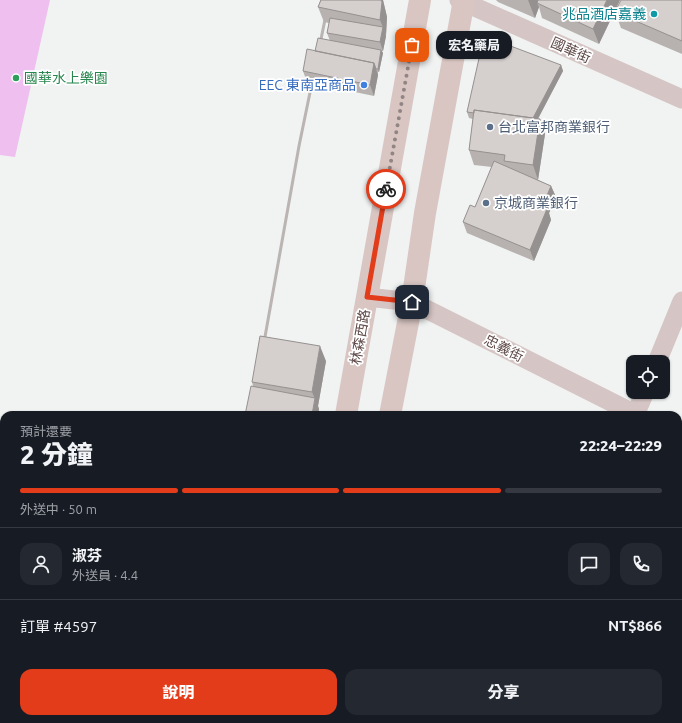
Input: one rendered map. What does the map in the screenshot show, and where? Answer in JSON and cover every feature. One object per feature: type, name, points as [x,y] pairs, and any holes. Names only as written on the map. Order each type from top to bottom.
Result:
[{"type":"main road","name":"林森西路","points":[[347,411],[420,0]]},
{"type":"main road","points":[[391,411],[412,302],[425,213],[462,1]]},
{"type":"street","name":"國華街","points":[[462,1],[682,99]]},
{"type":"street","name":"忠義街","points":[[367,297],[412,302],[628,411]]},
{"type":"street","points":[[660,355],[682,301]]},
{"type":"street","points":[[638,411],[642,399]]},
{"type":"shaded area","name":"國華水上樂園","points":[[0,0],[50,0],[15,157],[0,155]]},
{"type":"building","points":[[321,0],[381,0],[380,20],[318,7]]},
{"type":"building","points":[[538,0],[607,0],[593,29],[537,3]]},
{"type":"building","name":"兆品酒店嘉義","points":[[621,0],[682,0],[682,41],[615,12]]},
{"type":"building","points":[[330,18],[383,27],[380,42],[327,33]]},
{"type":"building","points":[[484,36],[561,65],[533,118],[474,110],[474,113],[467,112]]},
{"type":"building","points":[[318,38],[381,50],[378,69],[376,69],[374,63],[315,51]]},
{"type":"building","points":[[307,49],[374,63],[370,85],[303,71]]},
{"type":"building","points":[[474,110],[540,119],[533,165],[504,161],[505,155],[469,150]]},
{"type":"building","points":[[494,161],[551,186],[542,207],[547,209],[530,250],[463,222],[470,205],[475,207]]},
{"type":"building","points":[[260,336],[320,346],[312,392],[252,382]]},
{"type":"building","points":[[251,386],[315,398],[313,411],[246,411]]},
{"type":"railway","points":[[319,49],[329,0]]},
{"type":"railway","points":[[263,348],[299,146],[314,73]]},
{"type":"way so far","points":[[386,189],[412,45]]},
{"type":"place","name":"兆品酒店嘉義","points":[[654,14]]},
{"type":"place","name":"宏名藥局","points":[[412,45]]},
{"type":"place","name":"國華水上樂園","points":[[16,78]]},
{"type":"place","name":"EEC 東南亞商品","points":[[364,85]]},
{"type":"place","name":"台北富邦商業銀行","points":[[490,127]]},
{"type":"place","name":"京城商業銀行","points":[[486,203]]},
{"type":"route","points":[[386,189],[367,297],[412,302]]}]
